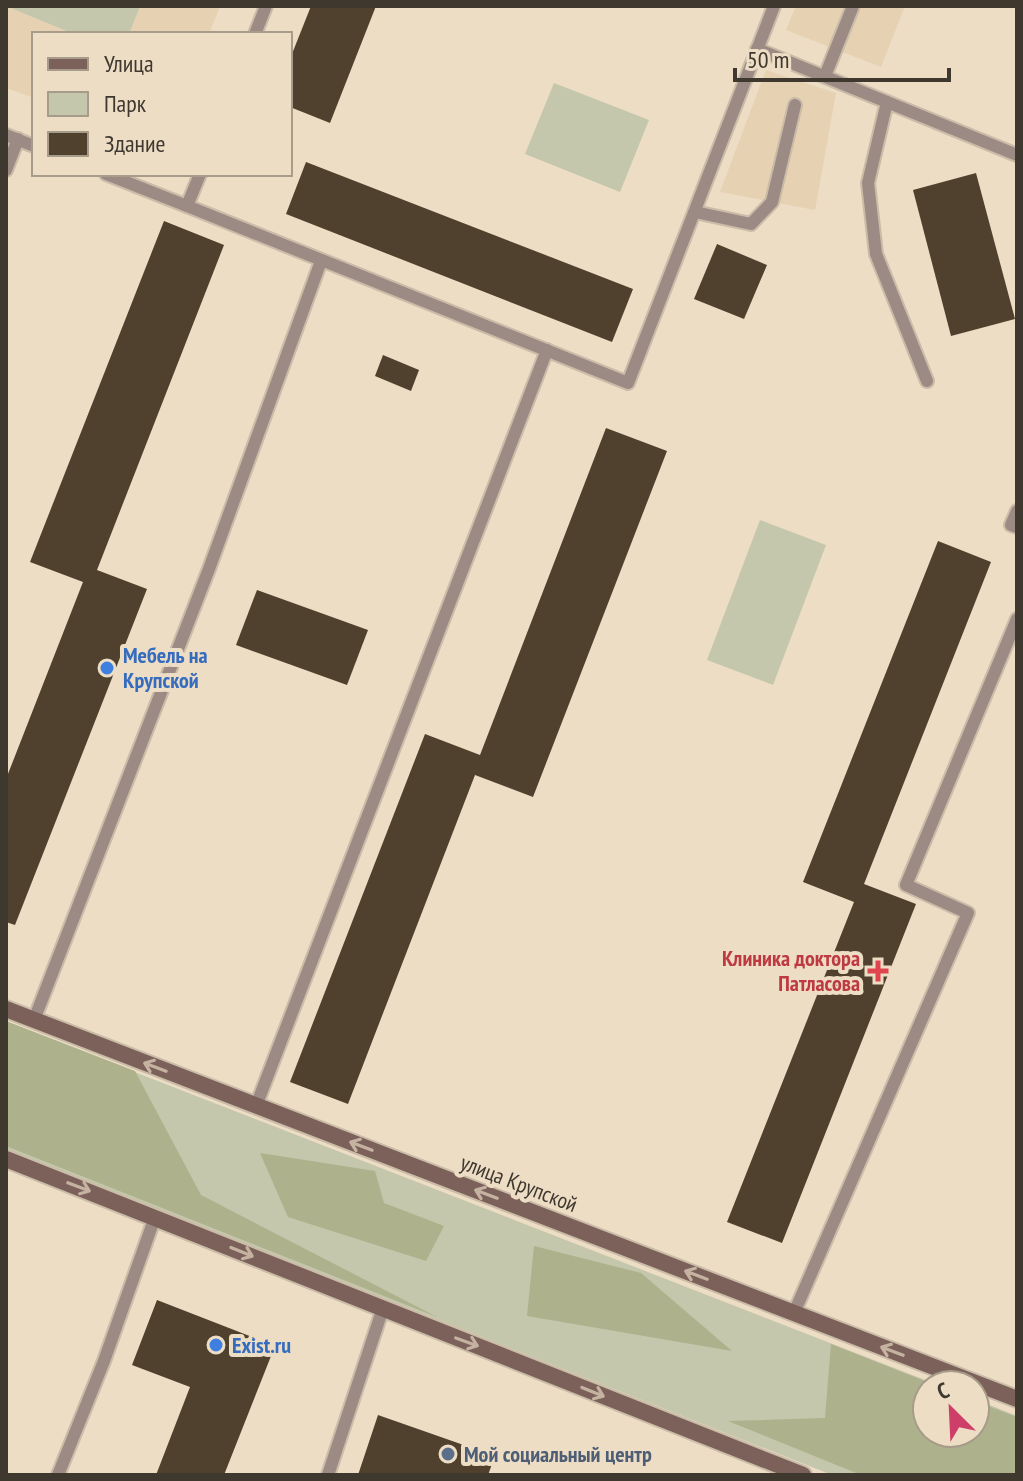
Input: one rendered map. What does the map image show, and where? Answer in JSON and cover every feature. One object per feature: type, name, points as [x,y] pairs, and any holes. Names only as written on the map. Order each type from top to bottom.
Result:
[{"type":"street","name":"улица Крупской","points":[[6,1009],[1017,1399]]},
{"type":"street","points":[[6,1159],[803,1475]]},
{"type":"lane","points":[[256,32],[266,6]]},
{"type":"lane","points":[[111,176],[628,383],[774,6]]},
{"type":"lane","points":[[825,76],[853,6]]},
{"type":"lane","points":[[757,49],[1017,155]]},
{"type":"lane","points":[[887,102],[868,183],[876,254],[927,381]]},
{"type":"lane","points":[[695,212],[751,224],[772,202],[795,105]]},
{"type":"lane","points":[[6,170],[12,137],[32,145]]},
{"type":"lane","points":[[187,206],[199,176]]},
{"type":"lane","points":[[34,1020],[209,569],[321,261]]},
{"type":"lane","points":[[256,1106],[547,350]]},
{"type":"lane","points":[[1017,511],[1011,525],[1017,527]]},
{"type":"lane","points":[[794,1313],[968,913],[906,885],[1017,619]]},
{"type":"lane","points":[[58,1475],[104,1361],[155,1217]]},
{"type":"lane","points":[[328,1475],[383,1308]]},
{"type":"shaded area","points":[[6,6],[220,6],[210,32],[32,32],[32,97],[6,88]]},
{"type":"shaded area","points":[[796,6],[905,6],[881,67],[786,30]]},
{"type":"shaded area","points":[[766,70],[836,93],[815,210],[720,192]]},
{"type":"green space","points":[[6,6],[140,6],[130,32],[69,32]]},
{"type":"green space","points":[[554,83],[649,120],[620,192],[525,154]]},
{"type":"green space","points":[[760,520],[826,545],[773,685],[707,660]]},
{"type":"green space","points":[[6,1021],[135,1071],[201,1195],[437,1317],[6,1146]]},
{"type":"green space","points":[[6,1022],[911,1374],[911,1449],[991,1449],[991,1405],[1017,1416],[1017,1475],[832,1475],[6,1149]]},
{"type":"green space","points":[[260,1153],[375,1171],[384,1203],[444,1226],[426,1261],[288,1217]]},
{"type":"green space","points":[[534,1246],[641,1273],[732,1351],[527,1316]]},
{"type":"green space","points":[[831,1344],[911,1376],[911,1449],[991,1449],[991,1407],[1017,1417],[1017,1475],[861,1475],[728,1421],[825,1418]]},
{"type":"building","points":[[311,6],[376,6],[330,123],[292,108],[292,54]]},
{"type":"building","points":[[306,162],[633,289],[612,342],[286,214]]},
{"type":"building","points":[[976,173],[1015,319],[951,336],[913,190]]},
{"type":"building","points":[[164,221],[224,245],[97,570],[147,589],[15,925],[6,922],[6,779],[83,582],[30,562]]},
{"type":"building","points":[[717,244],[767,265],[744,319],[694,299]]},
{"type":"building","points":[[383,355],[419,370],[411,391],[375,376]]},
{"type":"building","points":[[606,428],[667,451],[533,797],[475,775],[348,1104],[290,1082],[425,734],[480,755]]},
{"type":"building","points":[[938,541],[991,562],[864,884],[916,904],[782,1243],[727,1222],[854,902],[803,882]]},
{"type":"building","points":[[257,590],[368,630],[347,685],[236,645]]},
{"type":"building","points":[[157,1300],[275,1346],[224,1475],[156,1475],[190,1387],[132,1365]]},
{"type":"building","points":[[378,1415],[495,1456],[488,1475],[358,1475]]},
{"type":"place","name":"Мебель на Крупской","points":[[107,668]]},
{"type":"place","name":"Клиника доктора Патласова","points":[[878,971]]},
{"type":"place","name":"Exist.ru","points":[[216,1345]]},
{"type":"place","name":"Мой социальный центр","points":[[448,1454]]}]
